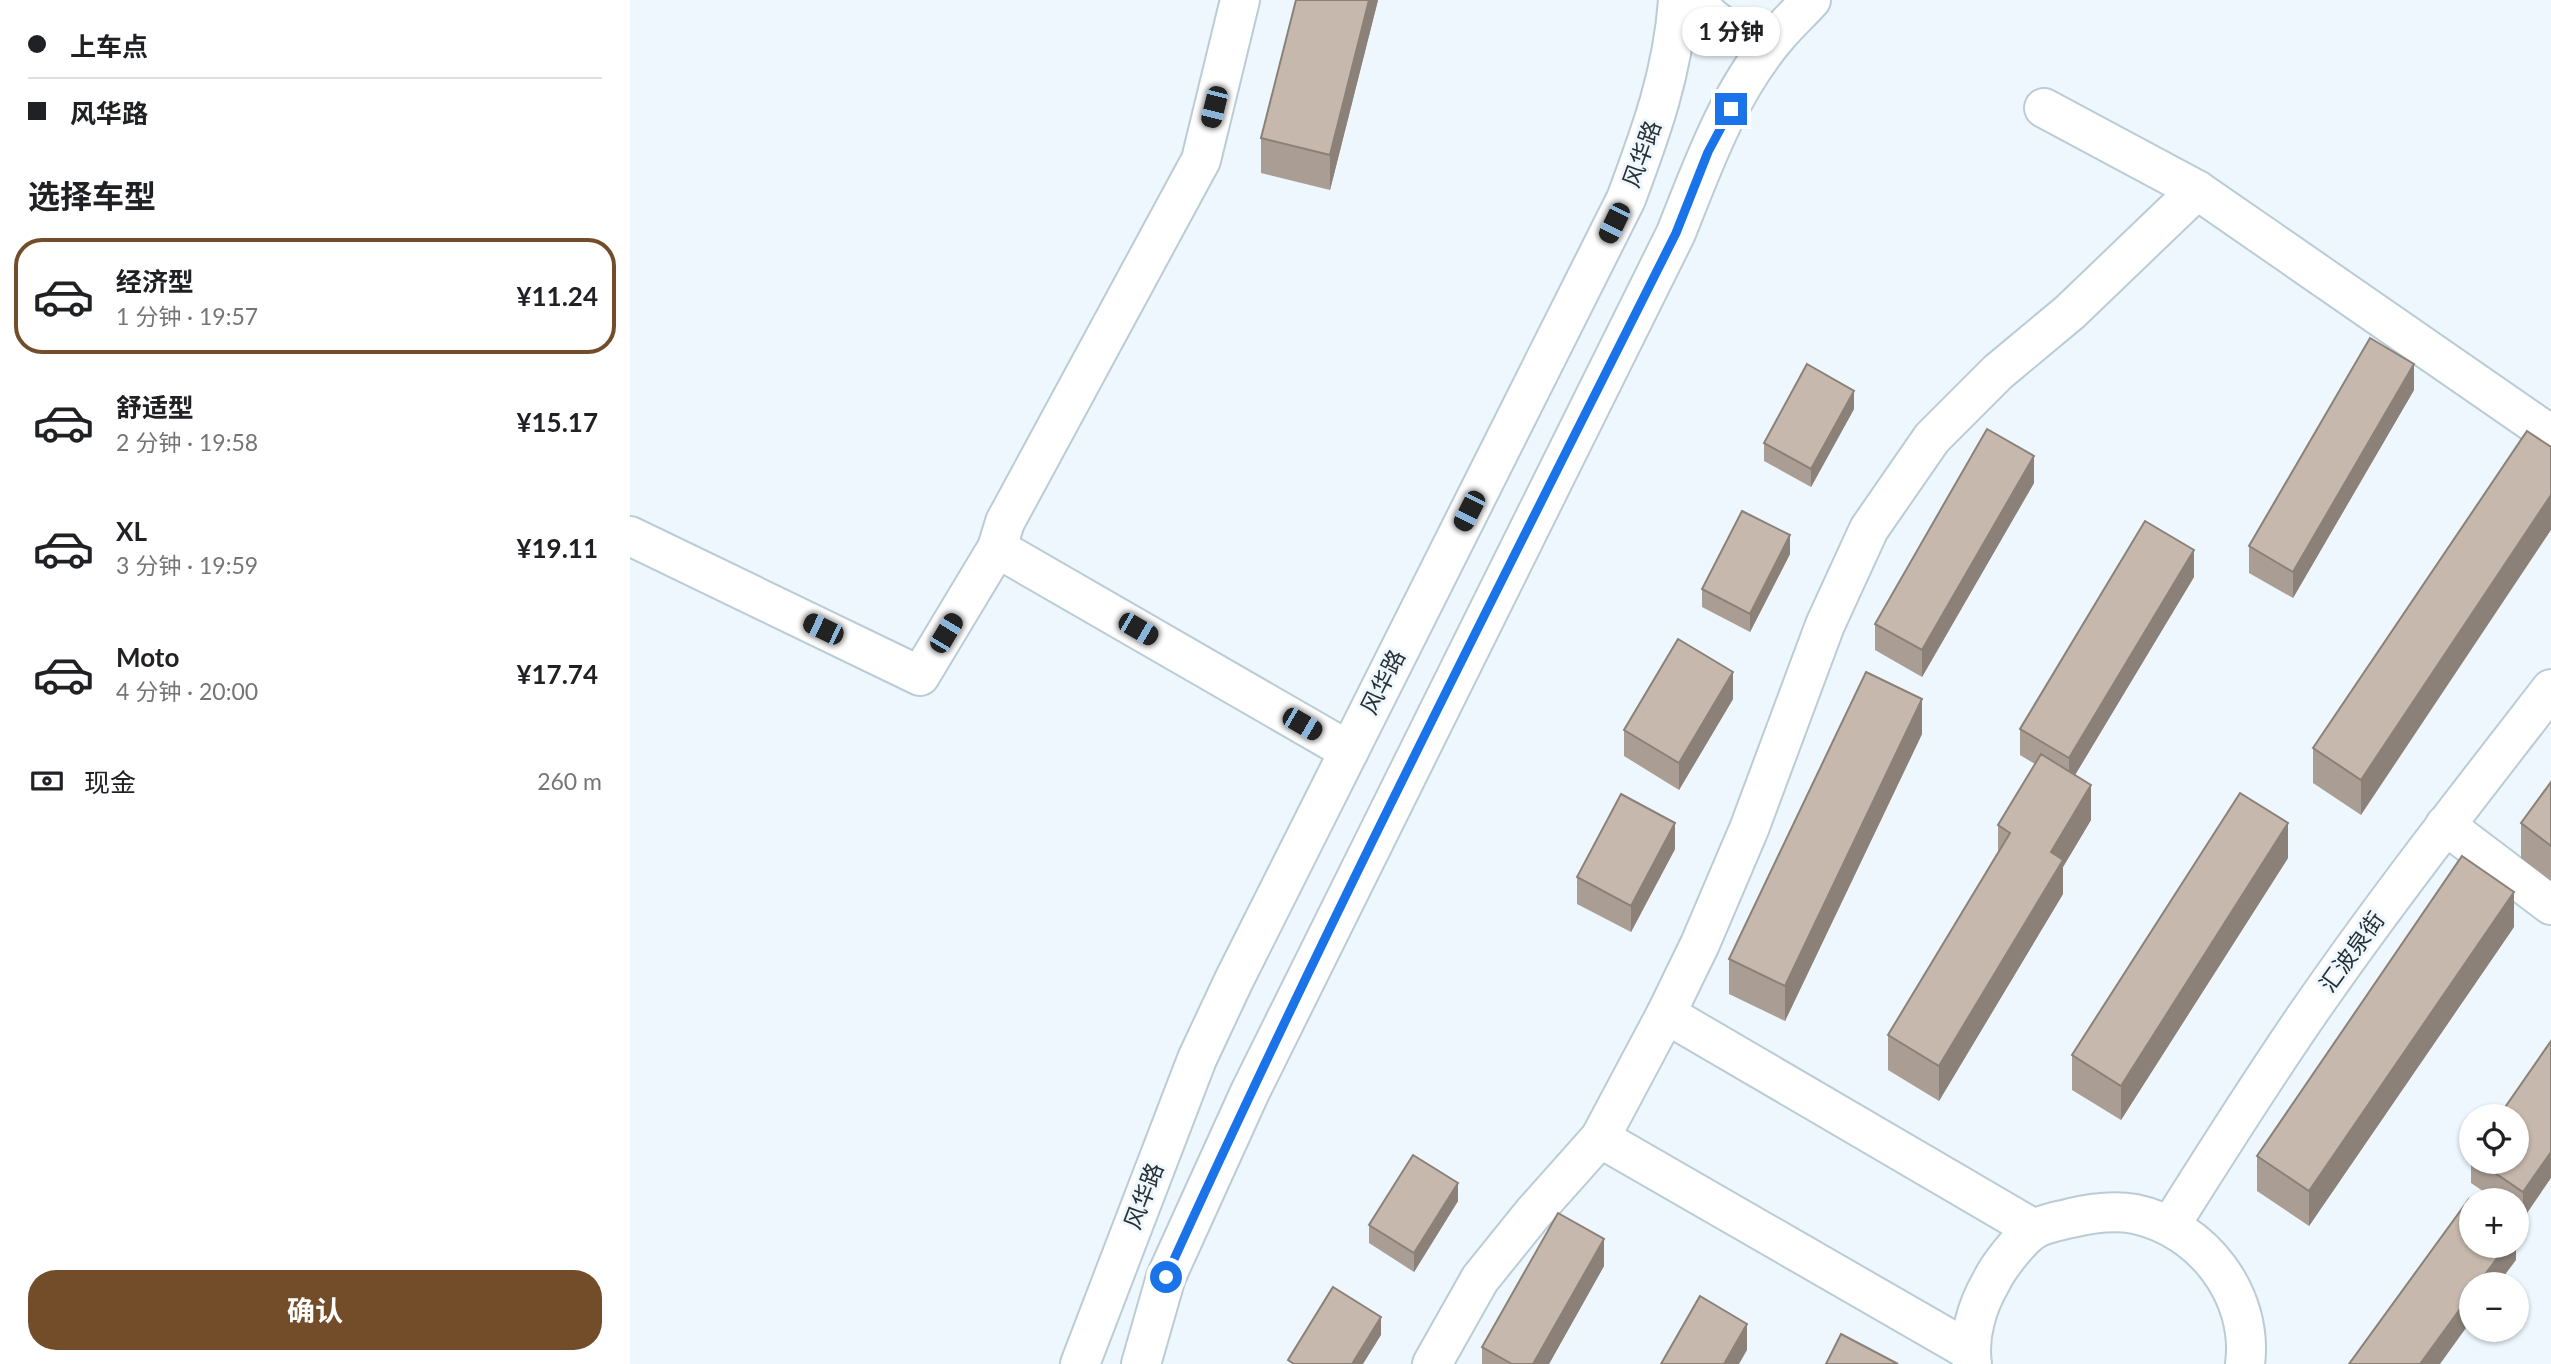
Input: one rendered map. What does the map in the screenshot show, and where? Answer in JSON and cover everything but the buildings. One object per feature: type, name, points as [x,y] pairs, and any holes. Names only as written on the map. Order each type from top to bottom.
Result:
[{"type":"street","points":[[630,536],[920,676],[997,548],[1005,522],[1201,160],[1240,0]]},
{"type":"street","name":"风华路","points":[[1080,1364],[1197,1059],[1626,199],[1666,85],[1676,32],[1678,0]]},
{"type":"street","points":[[1695,0],[1719,25],[1743,36],[1776,37]]},
{"type":"street","points":[[1141,1364],[1166,1277],[1250,1092],[1676,233],[1708,152],[1742,88],[1776,37],[1811,0]]},
{"type":"street","points":[[2044,108],[2197,190],[2551,435]]},
{"type":"street","points":[[1654,125],[1708,152]]},
{"type":"street","points":[[1432,1364],[1480,1279],[1534,1212],[1600,1138],[1666,1014],[1700,944],[1749,829],[1825,625],[1869,528],[1931,438],[1998,372],[2070,312],[2197,190]]},
{"type":"street","points":[[997,548],[1349,751]]},
{"type":"street","name":"汇波泉街","points":[[2170,1226],[2253,1094],[2318,999],[2445,825],[2551,689]]},
{"type":"street","points":[[2445,825],[2551,905]]},
{"type":"street","points":[[1666,1014],[2034,1230]]},
{"type":"street","points":[[1600,1138],[1971,1357],[1979,1304],[1999,1266],[2034,1230],[2095,1213],[2134,1214],[2170,1226],[2200,1246],[2224,1275],[2239,1306],[2247,1348],[2245,1364]]},
{"type":"route","points":[[1166,1277],[1250,1092],[1676,233],[1708,152],[1731,109]]}]
